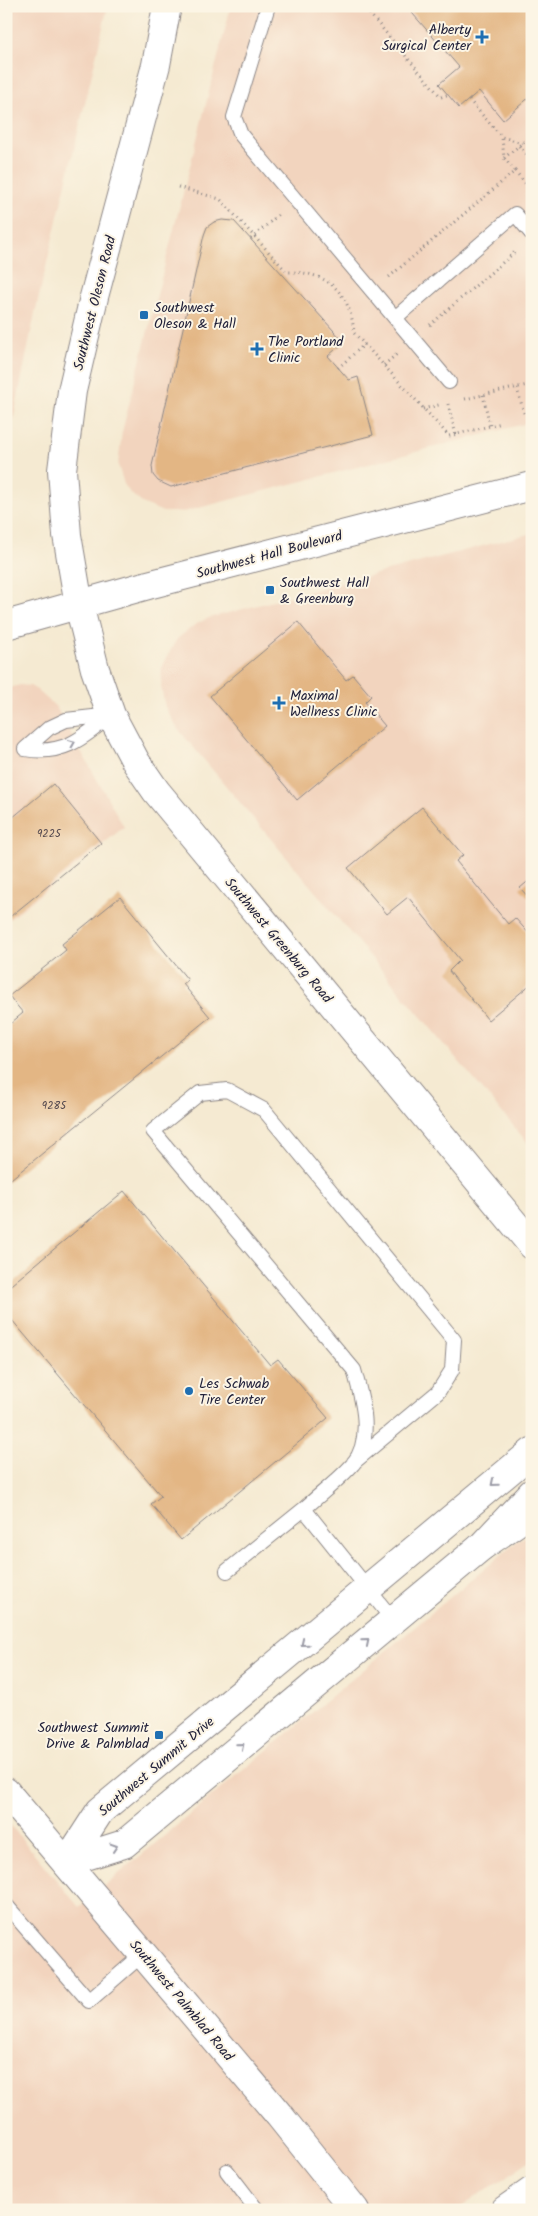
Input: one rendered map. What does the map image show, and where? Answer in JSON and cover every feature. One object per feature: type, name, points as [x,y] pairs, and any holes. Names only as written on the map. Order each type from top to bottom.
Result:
[{"type":"main road","name":"Southwest Oleson Road","points":[[80,605],[67,535],[62,470],[72,391],[94,297],[156,65],[167,6]]},
{"type":"main road","name":"Southwest Hall Boulevard","points":[[6,625],[148,585],[532,486]]},
{"type":"main road","name":"Southwest Greenburg Road","points":[[80,605],[95,669],[111,715],[136,762],[156,791],[532,1245]]},
{"type":"main road","name":"Southwest Summit Drive","points":[[67,1862],[100,1811],[532,1452]]},
{"type":"main road","points":[[481,1547],[532,1493]]},
{"type":"main road","points":[[67,1862],[124,1844],[481,1547],[526,1516],[532,1514]]},
{"type":"main road","name":"Southwest Palmblad Road","points":[[6,1792],[144,1953],[279,2115],[355,2210]]},
{"type":"main road","points":[[504,2210],[532,2191]]},
{"type":"lane","points":[[268,6],[234,117],[241,135],[449,382]]},
{"type":"lane","points":[[394,318],[515,214],[532,234]]},
{"type":"lane","points":[[111,715],[81,739],[63,747],[43,752],[25,749],[49,728],[66,720],[111,715]]},
{"type":"lane","points":[[227,1571],[304,1509],[354,1462],[438,1392],[452,1370],[454,1340],[264,1110],[227,1090],[200,1093],[153,1131],[354,1370],[364,1406],[363,1441],[354,1462]]},
{"type":"lane","points":[[304,1509],[392,1620]]},
{"type":"lane","points":[[6,1905],[89,2001],[144,1953]]},
{"type":"lane","points":[[227,2171],[257,2210]]},
{"type":"path","points":[[363,6],[441,97],[447,95]]},
{"type":"path","points":[[469,100],[502,137],[521,144],[532,160]]},
{"type":"path","points":[[504,158],[532,135]]},
{"type":"path","points":[[502,137],[504,158],[532,191]]},
{"type":"path","points":[[372,292],[515,171]]},
{"type":"path","points":[[178,187],[220,199],[287,272],[306,272],[317,276],[329,282],[341,293],[352,313],[354,332],[449,436],[502,422]]},
{"type":"path","points":[[251,239],[295,199]]},
{"type":"path","points":[[384,365],[518,249]]},
{"type":"path","points":[[338,368],[365,344]]},
{"type":"path","points":[[423,409],[532,384]]},
{"type":"path","points":[[517,388],[524,413]]},
{"type":"path","points":[[483,395],[490,426]]},
{"type":"path","points":[[448,403],[456,434]]},
{"type":"shaded area","points":[[6,6],[108,6],[35,313],[11,431],[11,524],[6,539]]},
{"type":"shaded area","name":"The Portland Clinic","points":[[231,6],[532,6],[532,422],[183,512],[163,512],[142,503],[130,493],[124,484],[118,465],[122,432]]},
{"type":"shaded area","points":[[532,533],[532,1148],[178,729],[165,707],[161,687],[162,666],[177,639],[196,624],[209,618]]},
{"type":"shaded area","points":[[20,685],[30,686],[37,690],[56,707],[124,827],[6,922],[6,689]]},
{"type":"shaded area","points":[[532,1533],[532,2159],[457,2210],[6,2210],[6,1820],[79,1907],[519,1540]]},
{"type":"building","name":"Alberty Surgical Center","points":[[406,6],[532,6],[532,95],[503,120],[479,91],[459,108],[439,84],[459,67]]},
{"type":"building","name":"The Portland Clinic","points":[[222,220],[234,221],[344,342],[328,356],[349,380],[358,377],[373,435],[171,487],[158,481],[153,475],[152,466],[204,235],[207,227],[214,222]]},
{"type":"building","points":[[298,622],[346,680],[353,675],[371,696],[365,702],[385,726],[297,800],[210,696]]},
{"type":"building","points":[[53,784],[101,843],[6,920],[6,823]]},
{"type":"building","points":[[422,807],[463,855],[456,861],[508,924],[515,918],[532,937],[532,983],[488,1020],[449,971],[460,960],[408,897],[387,914],[348,868]]},
{"type":"building","points":[[532,878],[532,901],[520,888]]},
{"type":"building","points":[[120,897],[188,980],[183,984],[210,1017],[6,1183],[6,1027],[23,1013],[9,996],[66,950],[62,944]]},
{"type":"building","name":"Les Schwab Tire Center","points":[[124,1191],[270,1365],[278,1359],[328,1418],[181,1540],[151,1504],[161,1496],[6,1313],[6,1289]]},
{"type":"place","name":"Alberty Surgical Center","points":[[482,37]]},
{"type":"place","name":"Southwest Oleson & Hall","points":[[144,315]]},
{"type":"place","name":"The Portland Clinic","points":[[257,349]]},
{"type":"place","name":"Southwest Hall & Greenburg","points":[[270,590]]},
{"type":"place","name":"Maximal Wellness Clinic","points":[[279,703]]},
{"type":"place","name":"Les Schwab Tire Center","points":[[189,1391]]},
{"type":"place","name":"Southwest Summit Drive & Palmblad","points":[[159,1735]]}]
